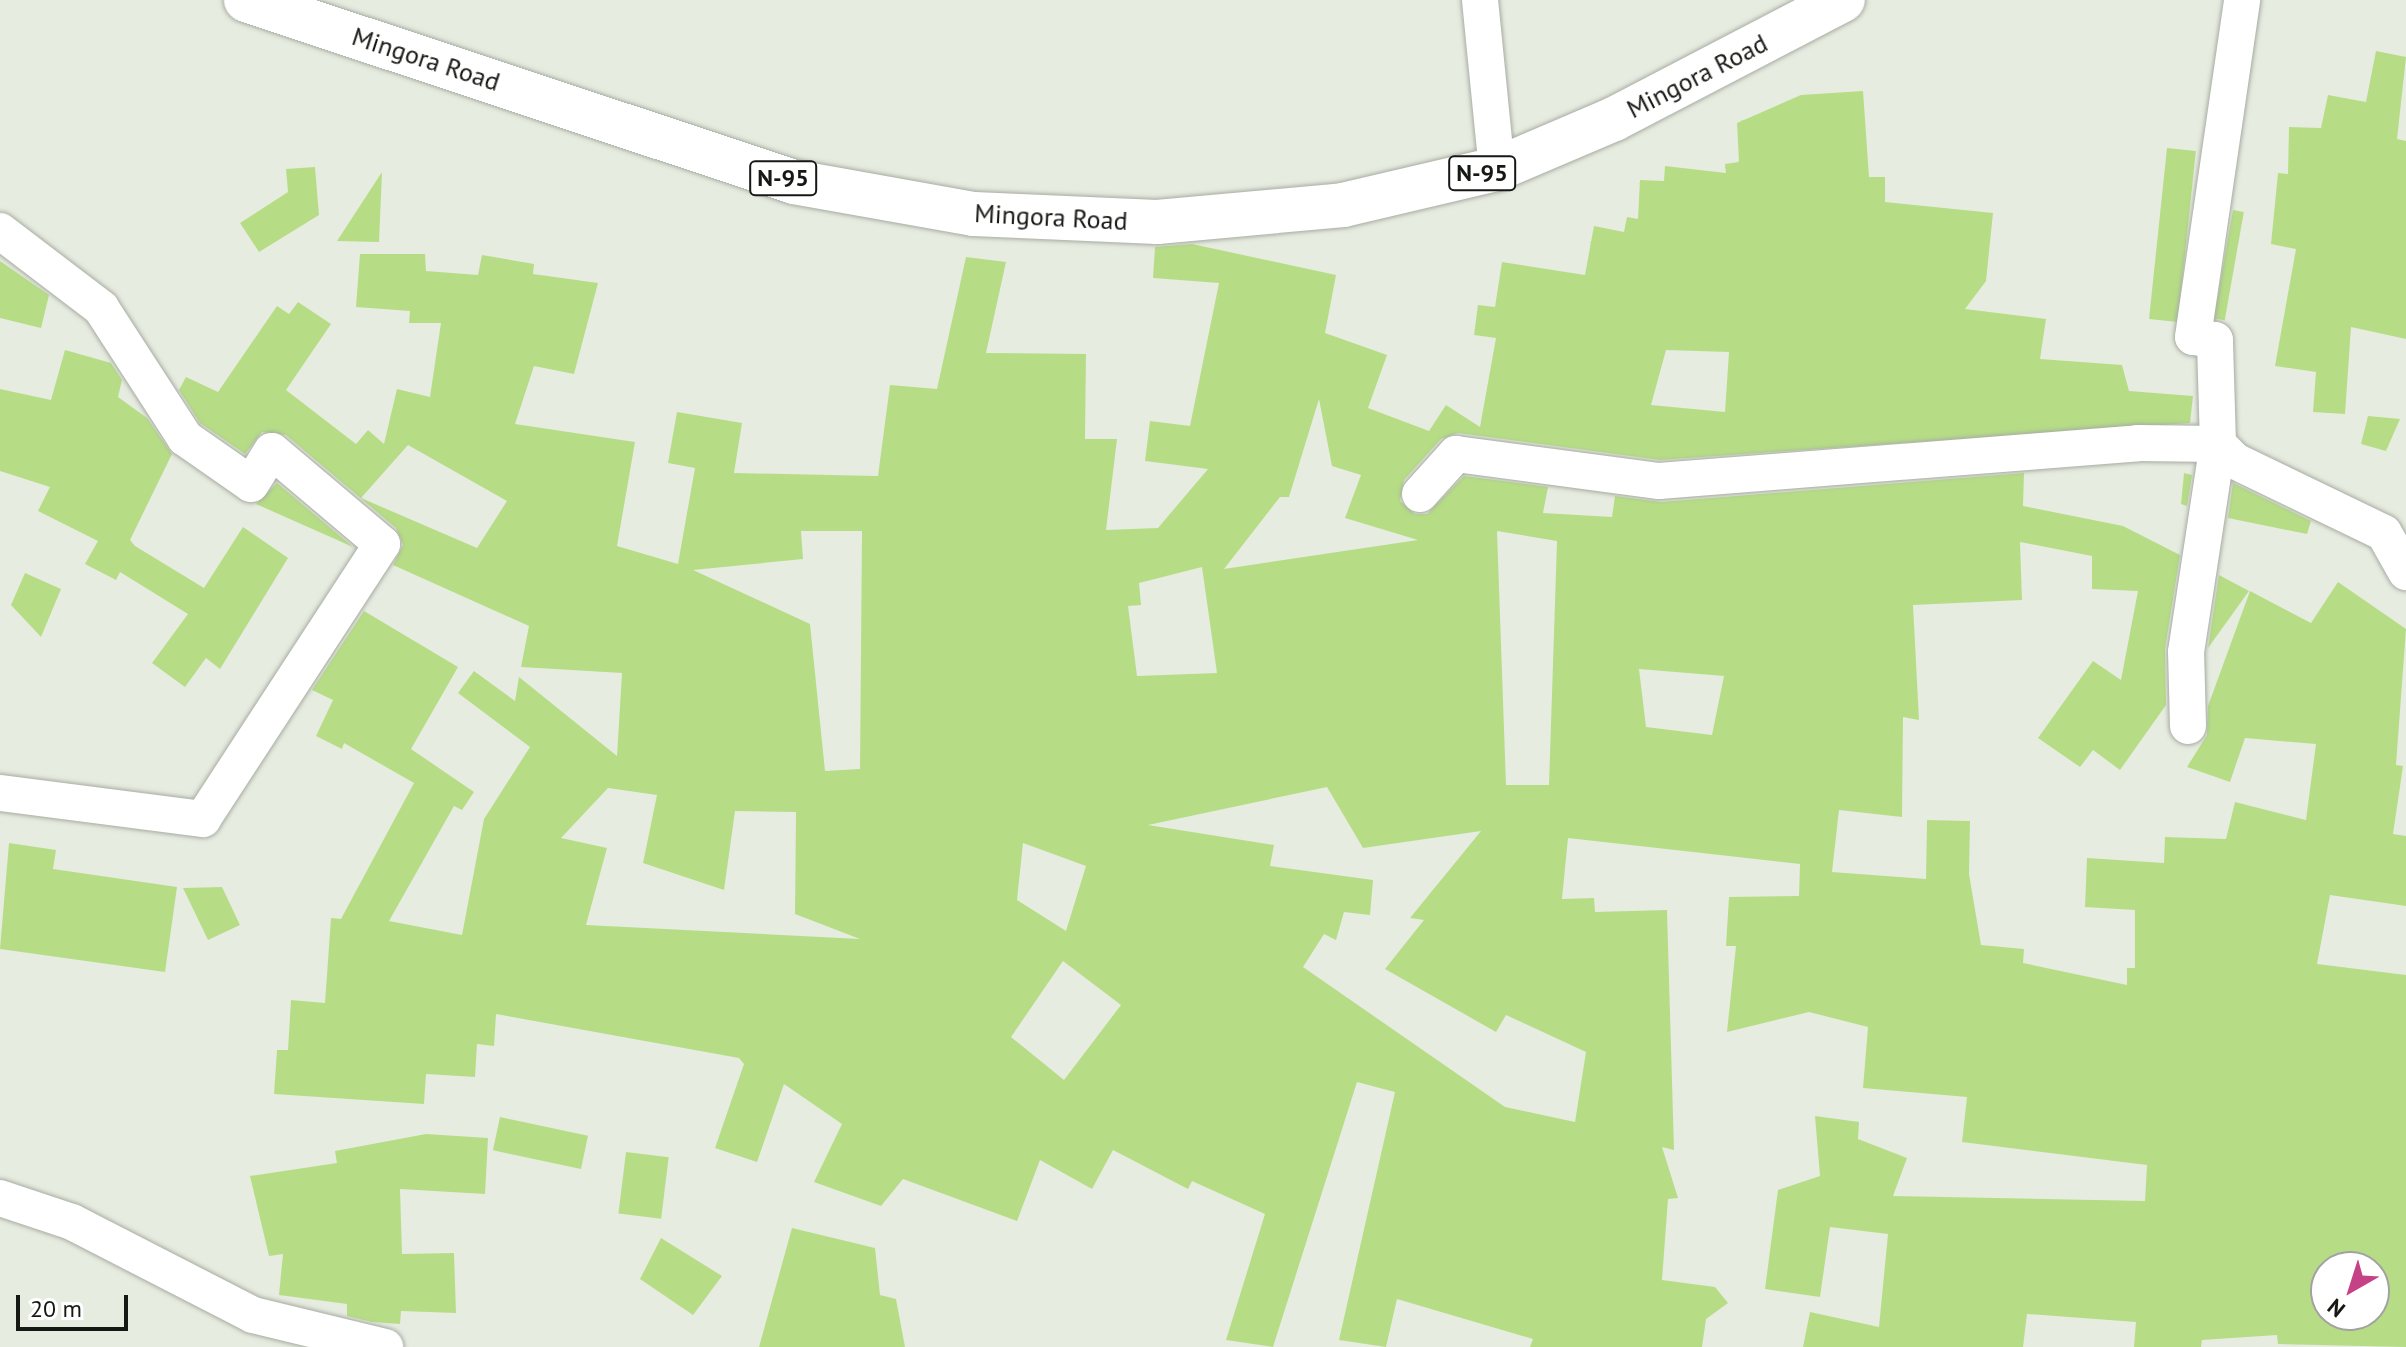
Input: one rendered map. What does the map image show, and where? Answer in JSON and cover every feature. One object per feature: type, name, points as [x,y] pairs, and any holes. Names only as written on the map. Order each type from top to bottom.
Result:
[{"type":"highway","name":"Mingora Road","points":[[246,0],[794,182],[974,214],[1157,222],[1343,205],[1497,169],[1614,119],[1843,0]]},
{"type":"street","points":[[1480,0],[1497,169]]},
{"type":"street","points":[[2188,726],[2186,652],[2218,444],[2215,340],[2193,337],[2242,0]]},
{"type":"street","points":[[0,231],[101,308],[185,438],[251,484],[272,451],[382,544],[203,819],[0,793]]},
{"type":"street","points":[[1420,494],[1456,454],[1659,481],[2138,443],[2218,444],[2235,461],[2384,533],[2406,572]]},
{"type":"street","points":[[0,1198],[72,1222],[253,1315],[385,1347]]},
{"type":"building","points":[[2376,51],[2406,57],[2397,139],[2406,141],[2406,339],[2351,327],[2345,414],[2313,412],[2316,372],[2275,366],[2296,249],[2271,244],[2278,173],[2288,174],[2289,127],[2321,128],[2328,95],[2366,102]]},
{"type":"building","points":[[1863,91],[1869,177],[1885,177],[1885,202],[1993,213],[1986,281],[1965,309],[2046,319],[2040,359],[2122,365],[2129,391],[2193,396],[2190,423],[1660,460],[1458,433],[1441,439],[1404,480],[1400,501],[1415,514],[1427,514],[1464,476],[1548,487],[1543,513],[1612,517],[1615,496],[1661,502],[2024,473],[2023,506],[2123,526],[2180,555],[2165,649],[2166,705],[2120,770],[2093,750],[2080,767],[2038,738],[2093,661],[2121,680],[2138,591],[2092,589],[2092,556],[2020,542],[2022,600],[1913,605],[1919,720],[1903,717],[1902,817],[1839,810],[1832,872],[1926,879],[1927,820],[1970,821],[1969,874],[1981,945],[2024,949],[2023,963],[2127,985],[2127,968],[2135,968],[2135,910],[2085,907],[2087,858],[2164,863],[2165,837],[2226,839],[2235,802],[2306,820],[2316,744],[2245,738],[2230,782],[2187,767],[2207,735],[2208,706],[2250,591],[2311,623],[2338,582],[2406,629],[2396,765],[2403,766],[2393,834],[2406,836],[2406,906],[2330,895],[2317,964],[2406,975],[2406,1347],[2278,1344],[2277,1335],[2202,1340],[2201,1347],[2134,1347],[2136,1322],[2027,1314],[2023,1347],[1803,1347],[1810,1312],[1879,1327],[1888,1234],[1830,1227],[1820,1297],[1765,1289],[1778,1190],[1820,1176],[1815,1116],[1859,1122],[1858,1139],[1907,1158],[1893,1196],[2145,1201],[2147,1165],[1962,1142],[1967,1097],[1863,1088],[1868,1027],[1809,1012],[1727,1032],[1736,946],[1726,946],[1729,897],[1799,896],[1800,864],[1568,838],[1562,899],[1594,898],[1595,912],[1667,910],[1674,1150],[1662,1147],[1678,1198],[1668,1199],[1662,1280],[1715,1287],[1728,1303],[1706,1319],[1702,1347],[1530,1347],[1533,1339],[1397,1299],[1386,1347],[1339,1340],[1395,1092],[1357,1082],[1273,1347],[1226,1340],[1265,1214],[1192,1181],[1188,1189],[1113,1150],[1092,1189],[1040,1160],[1017,1221],[903,1179],[881,1206],[814,1182],[842,1124],[784,1084],[757,1162],[715,1148],[744,1064],[739,1058],[496,1014],[494,1046],[477,1044],[475,1077],[426,1074],[424,1104],[274,1094],[277,1050],[288,1050],[291,1000],[325,1003],[331,918],[341,919],[414,783],[344,743],[342,749],[316,736],[333,700],[312,690],[364,611],[458,667],[411,749],[474,792],[462,810],[454,806],[389,921],[462,935],[484,819],[530,747],[458,693],[474,671],[515,701],[519,677],[617,756],[622,673],[521,667],[529,626],[393,565],[403,545],[396,528],[286,435],[262,432],[245,454],[200,423],[179,390],[186,377],[218,392],[277,306],[289,314],[298,302],[331,324],[286,390],[356,444],[368,430],[384,444],[397,389],[430,397],[441,323],[409,323],[410,311],[356,307],[360,254],[425,254],[426,271],[478,275],[482,255],[534,264],[533,274],[598,283],[574,374],[534,366],[515,424],[635,442],[617,546],[678,564],[695,468],[668,463],[677,412],[742,423],[734,473],[878,476],[890,385],[937,389],[966,257],[1006,262],[986,353],[1086,354],[1085,439],[1117,439],[1106,530],[1158,528],[1208,469],[1145,461],[1150,421],[1190,426],[1219,283],[1153,278],[1155,247],[1192,244],[1336,275],[1325,333],[1387,355],[1368,408],[1429,431],[1446,405],[1480,427],[1496,338],[1474,335],[1478,305],[1495,307],[1502,262],[1585,275],[1594,226],[1624,232],[1627,217],[1638,219],[1640,180],[1664,181],[1665,166],[1726,173],[1725,164],[1739,162],[1737,123],[1801,95]],"holes":[[[1666,350],[1729,352],[1725,412],[1651,405]],[[1319,399],[1332,466],[1361,475],[1345,518],[1418,540],[1224,569],[1280,497],[1289,497]],[[408,445],[507,501],[477,548],[361,498]],[[801,531],[862,531],[860,769],[825,771],[810,624],[693,570],[803,559]],[[1497,531],[1557,541],[1549,785],[1506,785]],[[1202,567],[1217,673],[1137,676],[1128,606],[1141,605],[1139,583]],[[1639,669],[1724,676],[1712,735],[1646,727]],[[1327,787],[1363,848],[1481,831],[1410,918],[1424,920],[1385,969],[1496,1032],[1506,1015],[1586,1052],[1575,1122],[1505,1107],[1303,967],[1324,934],[1336,940],[1344,912],[1370,915],[1373,880],[1270,866],[1274,845],[1148,825]],[[608,788],[657,795],[643,863],[724,890],[735,811],[796,812],[795,914],[860,939],[586,925],[607,848],[561,838]],[[1023,843],[1086,866],[1066,931],[1017,900]],[[1063,961],[1121,1005],[1064,1080],[1011,1037]]]},
{"type":"building","points":[[2167,148],[2196,151],[2178,322],[2149,319]]},
{"type":"building","points":[[315,167],[319,215],[259,252],[240,223],[288,192],[286,169]]},
{"type":"building","points":[[382,172],[379,242],[337,241]]},
{"type":"building","points":[[2233,210],[2244,212],[2225,320],[2214,318]]},
{"type":"building","points":[[0,261],[49,295],[41,328],[0,318]]},
{"type":"building","points":[[65,350],[111,363],[122,380],[118,397],[147,418],[172,454],[130,540],[135,546],[204,588],[243,527],[288,558],[220,669],[206,658],[185,687],[152,663],[188,614],[120,572],[116,580],[85,564],[98,541],[38,511],[50,487],[0,471],[0,389],[51,400]]},
{"type":"building","points":[[2368,416],[2400,419],[2386,451],[2361,444]]},
{"type":"building","points":[[2184,473],[2192,475],[2187,506],[2181,504]]},
{"type":"building","points":[[277,483],[353,547],[256,504]]},
{"type":"building","points":[[2233,483],[2311,521],[2307,534],[2228,518]]},
{"type":"building","points":[[25,573],[61,589],[41,637],[11,605]]},
{"type":"building","points":[[2219,575],[2249,591],[2208,648]]},
{"type":"building","points":[[9,843],[56,850],[53,869],[177,887],[165,972],[0,949]]},
{"type":"building","points":[[222,887],[240,925],[208,940],[183,888]]},
{"type":"building","points":[[500,1117],[588,1136],[581,1169],[493,1150]]},
{"type":"building","points":[[426,1134],[488,1138],[485,1194],[400,1189],[402,1254],[454,1253],[456,1313],[401,1311],[400,1324],[372,1322],[347,1316],[347,1304],[279,1295],[283,1254],[269,1256],[250,1176],[337,1163],[335,1151]]},
{"type":"building","points":[[626,1152],[669,1157],[661,1219],[618,1214]]},
{"type":"building","points":[[792,1228],[875,1248],[880,1295],[896,1299],[905,1347],[759,1347]]},
{"type":"building","points":[[661,1238],[722,1276],[693,1315],[640,1279]]}]
